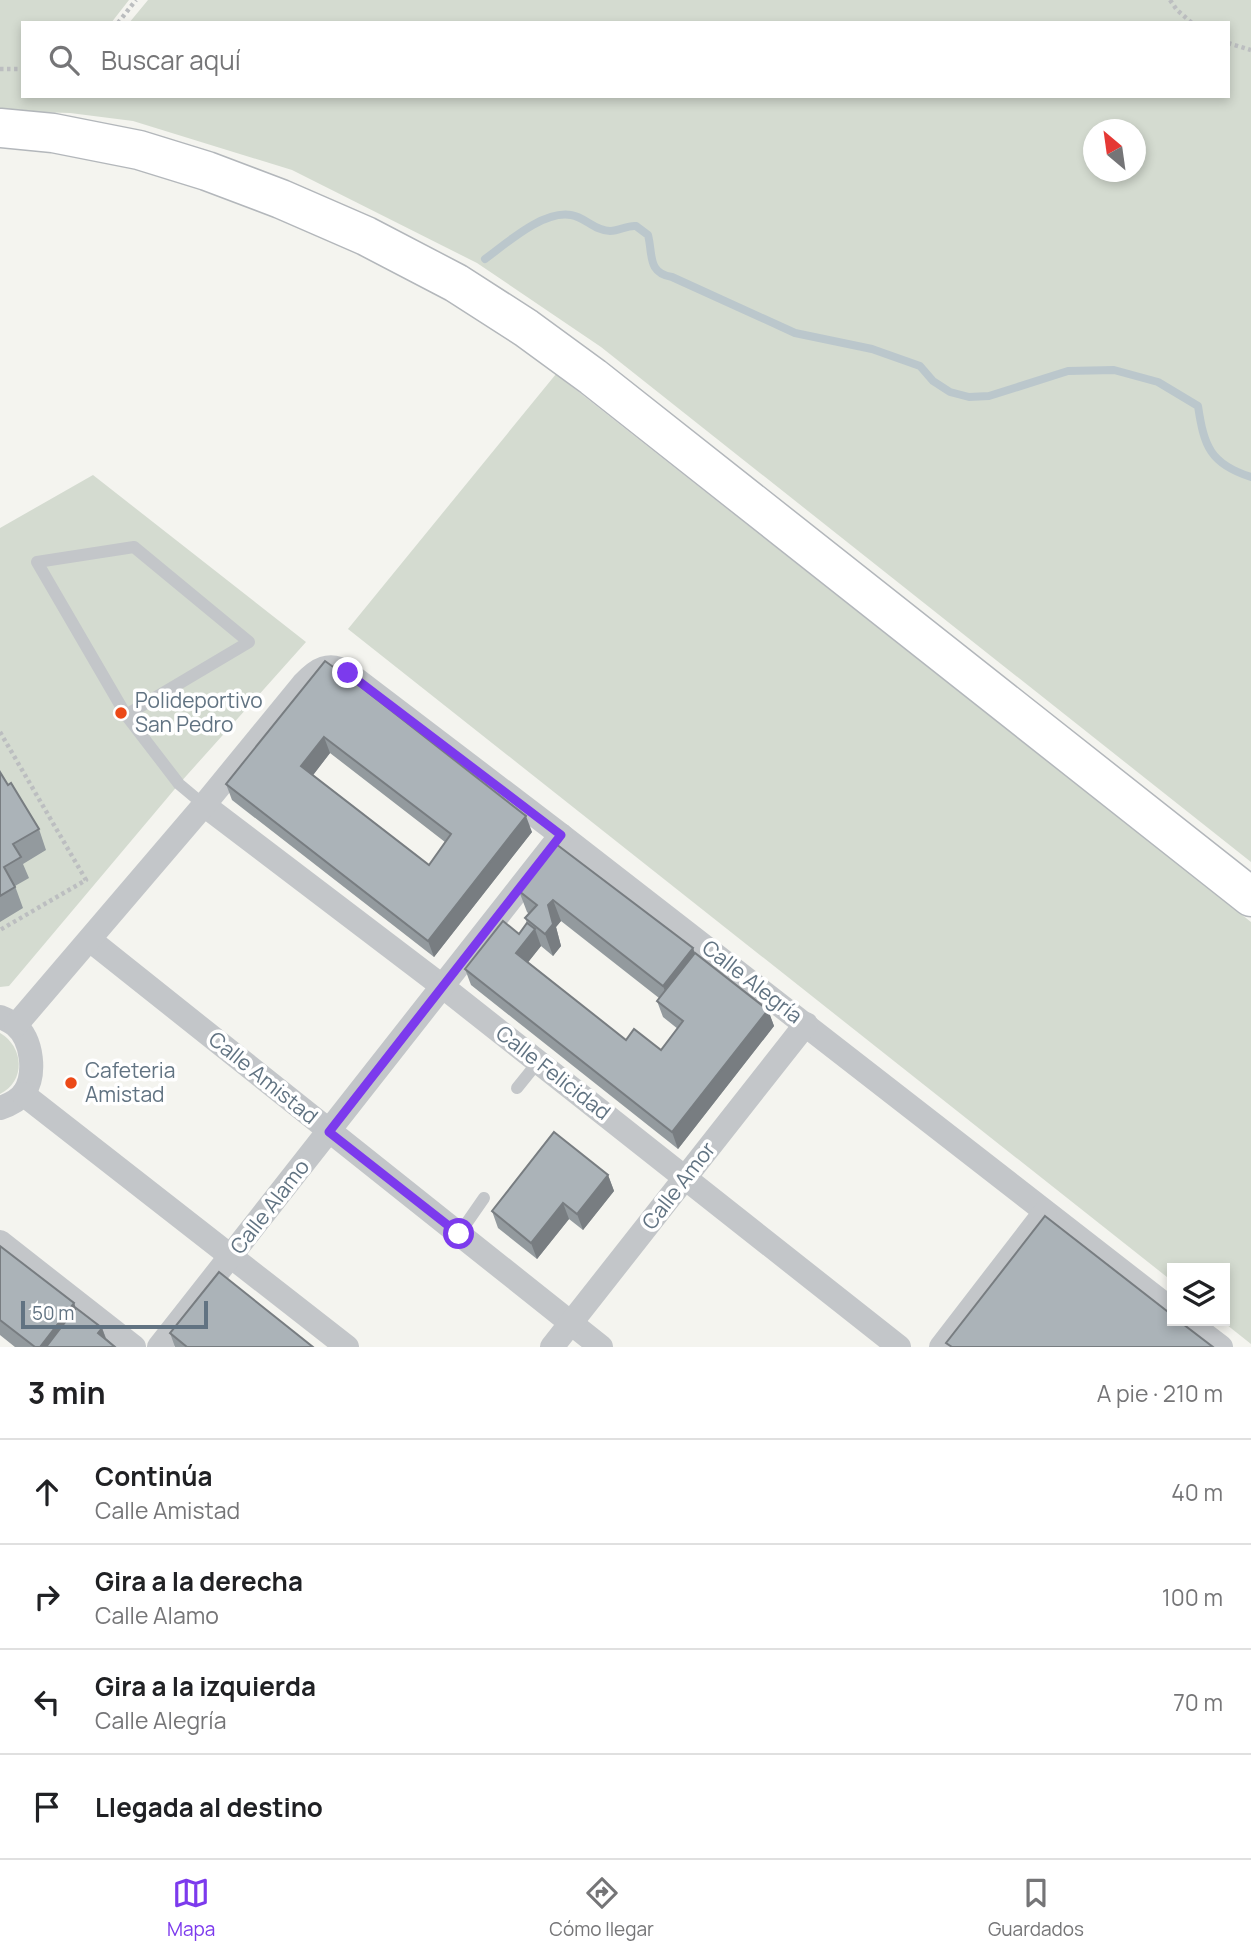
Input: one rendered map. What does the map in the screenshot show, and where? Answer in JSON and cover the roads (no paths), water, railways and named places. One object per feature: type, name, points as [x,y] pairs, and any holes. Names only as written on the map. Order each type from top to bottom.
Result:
[{"type":"main road","points":[[0,128],[53,133],[139,150],[207,171],[366,236],[456,284],[526,328],[593,377],[1251,897]]},
{"type":"street","name":"Calle Alegría","points":[[204,805],[318,669],[334,666],[348,673],[806,1024],[1167,1306]]},
{"type":"street","points":[[0,1108],[10,1105],[23,1094],[31,1077],[31,1059],[27,1044],[8,1021],[90,940],[204,805]]},
{"type":"street","name":"Calle Felicidad","points":[[204,805],[442,986],[899,1347]]},
{"type":"street","name":"Calle Alamo","points":[[159,1347],[561,835]]},
{"type":"street","name":"Calle Amistad","points":[[90,940],[601,1347]]},
{"type":"street","name":"Calle Amor","points":[[552,1347],[806,1024]]},
{"type":"street","points":[[23,1094],[347,1347]]},
{"type":"street","points":[[941,1347],[1045,1212]]},
{"type":"street","points":[[0,1242],[134,1347]]},
{"type":"street","points":[[1194,1326],[1221,1347]]},
{"type":"lane","points":[[126,715],[249,642],[134,547],[37,562],[126,715],[179,783],[204,805]]},
{"type":"lane","points":[[517,1088],[538,1062]]},
{"type":"lane","points":[[459,1234],[484,1198]]},
{"type":"waterway","points":[[485,259],[526,229],[560,215],[576,216],[605,230],[614,231],[636,226],[648,235],[652,262],[664,275],[795,333],[872,349],[920,366],[933,381],[950,392],[969,397],[989,396],[1068,371],[1114,370],[1158,382],[1198,406],[1203,432],[1211,452],[1226,466],[1251,477]]},
{"type":"place","name":"Polideportivo San Pedro","points":[[121,713]]},
{"type":"place","name":"Cafeteria Amistad","points":[[71,1083]]}]
